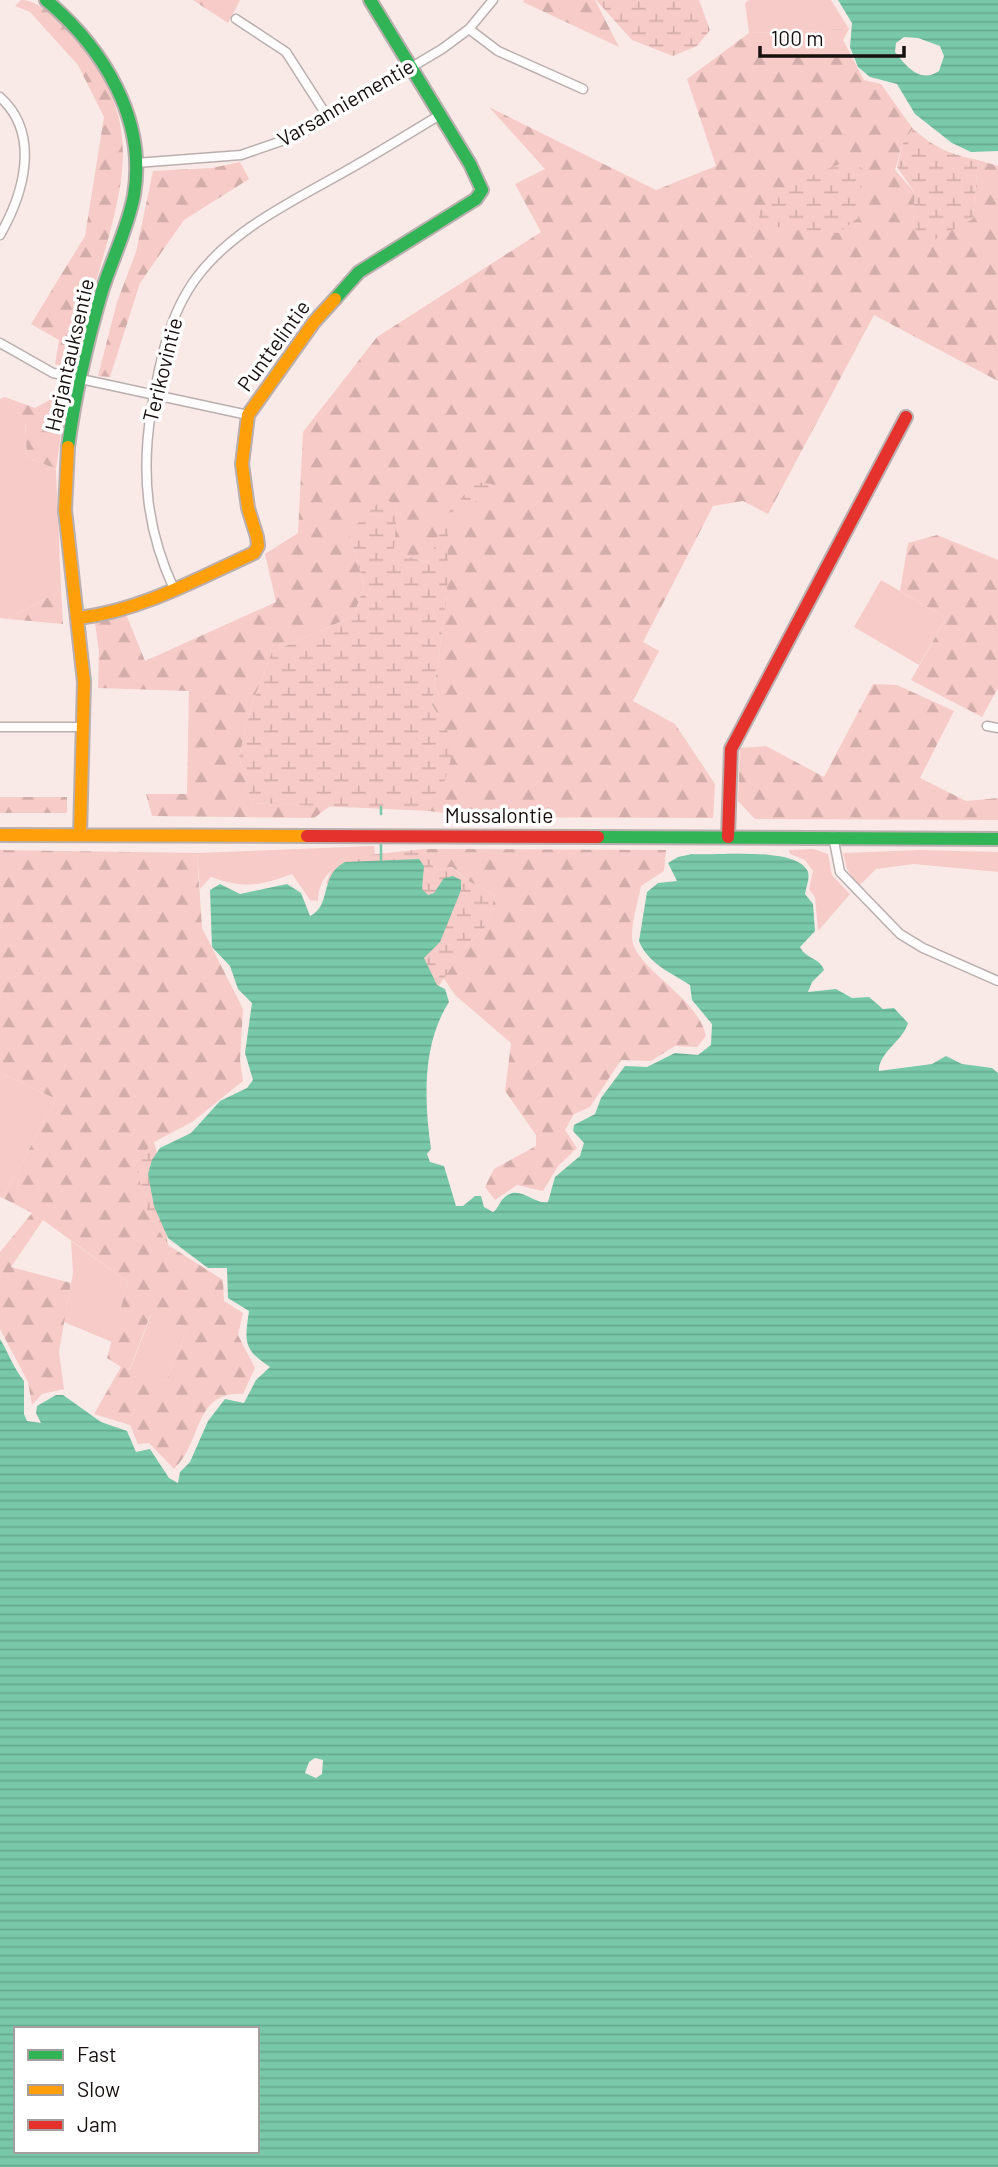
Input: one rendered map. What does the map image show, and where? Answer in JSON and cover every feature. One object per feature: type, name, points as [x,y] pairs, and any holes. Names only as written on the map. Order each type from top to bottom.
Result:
[{"type":"street","name":"Harjantauksentie","points":[[46,0],[80,30],[102,59],[123,103],[132,131],[136,163],[129,219],[103,288],[80,379],[66,464],[65,510],[83,662],[80,835]]},
{"type":"street","name":"Punttelintie","points":[[79,618],[116,613],[254,554],[258,546],[244,487],[242,464],[248,415],[314,323],[359,272],[476,199],[482,190],[480,181],[412,66],[369,0]]},
{"type":"street","name":"Varsanniementie","points":[[136,163],[245,154],[296,136],[469,29],[490,1]]},
{"type":"street","points":[[236,19],[286,52],[327,116]]},
{"type":"street","points":[[469,29],[498,51],[583,89]]},
{"type":"street","points":[[0,97],[22,127],[25,149],[17,201],[0,235]]},
{"type":"street","name":"Terikovintie","points":[[174,589],[153,536],[145,491],[147,440],[154,394],[166,345],[181,303],[211,261],[260,222],[440,115]]},
{"type":"street","points":[[0,343],[53,373],[248,415]]},
{"type":"street","points":[[728,836],[731,749],[906,417]]},
{"type":"street","points":[[987,726],[998,728]]},
{"type":"street","points":[[0,727],[82,727]]},
{"type":"street","name":"Mussalontie","points":[[0,835],[833,836],[998,839]]},
{"type":"street","points":[[833,836],[841,872],[900,934],[923,948],[998,981]]},
{"type":"green space","points":[[21,0],[36,4],[58,21],[97,68],[111,94],[123,146],[118,200],[72,370],[55,364],[59,340],[31,324],[85,236],[104,117],[78,65],[30,12],[15,6]]},
{"type":"green space","points":[[193,0],[240,0],[228,23]]},
{"type":"green space","points":[[595,0],[619,47],[523,2]]},
{"type":"green space","points":[[596,0],[699,0],[710,30],[697,46],[673,56],[632,40]]},
{"type":"green space","points":[[749,0],[831,0],[849,29],[749,33],[745,3]]},
{"type":"green space","points":[[849,29],[843,40],[864,80],[881,84],[913,129],[903,142],[895,170],[915,193],[913,226],[973,219],[978,160],[998,166],[998,381],[874,315],[768,514],[743,501],[713,506],[643,642],[659,651],[633,701],[675,724],[715,784],[713,818],[468,817],[430,811],[455,745],[432,705],[447,595],[430,563],[393,552],[397,507],[349,532],[364,585],[354,616],[272,652],[252,704],[239,757],[252,803],[330,806],[314,818],[152,816],[146,794],[187,794],[189,691],[98,688],[99,652],[95,623],[126,614],[145,661],[276,602],[265,554],[298,533],[303,432],[377,337],[541,232],[515,184],[545,169],[489,107],[656,190],[716,166],[687,79],[749,33]]},
{"type":"green space","points":[[913,129],[943,149],[978,160],[973,219],[934,240],[919,235],[913,226],[915,193],[897,167],[903,142]]},
{"type":"green space","points":[[849,160],[866,171],[858,192],[858,218],[838,233],[760,225],[758,212],[803,179]]},
{"type":"green space","points":[[240,162],[249,179],[184,220],[140,283],[110,377],[98,376],[117,302],[136,252],[153,171],[212,168]]},
{"type":"green space","points":[[57,396],[66,399],[56,469],[27,457],[25,420],[5,397],[35,408]]},
{"type":"green space","points":[[5,397],[25,420],[27,457],[56,469],[61,590],[8,619],[0,618],[0,399]]},
{"type":"green space","points":[[476,482],[492,484],[448,532],[447,595],[432,705],[455,744],[445,780],[430,811],[252,803],[239,757],[252,704],[272,652],[354,616],[364,585],[349,532],[384,497],[397,507],[394,552],[429,563],[444,517]]},
{"type":"green space","points":[[937,535],[998,560],[998,688],[982,717],[911,680],[946,618],[900,591],[908,543]]},
{"type":"green space","points":[[881,580],[946,618],[919,665],[854,627]]},
{"type":"green space","points":[[61,590],[63,624],[8,619]]},
{"type":"green space","points":[[873,684],[897,685],[954,711],[920,778],[966,801],[998,798],[998,820],[755,819],[738,801],[740,748],[766,746],[824,777]]},
{"type":"green space","points":[[0,797],[67,797],[67,813],[0,813]]},
{"type":"green space","points":[[374,846],[375,854],[354,858],[329,873],[319,890],[318,901],[310,900],[292,874],[252,884],[233,883],[211,877],[200,889],[197,853]]},
{"type":"green space","points":[[424,849],[666,850],[664,871],[641,886],[632,936],[642,959],[691,1008],[706,1036],[697,1047],[675,1046],[651,1061],[621,1060],[590,1107],[574,1114],[565,1130],[577,1148],[558,1166],[543,1191],[517,1185],[495,1200],[485,1187],[494,1169],[536,1146],[536,1135],[505,1091],[511,1043],[455,995],[443,977],[466,946],[486,926],[495,895],[470,882],[452,867],[435,870]]},
{"type":"green space","points":[[424,849],[435,870],[451,867],[470,882],[495,895],[486,926],[466,946],[436,990],[326,883],[333,867],[358,856]]},
{"type":"green space","points":[[813,849],[828,854],[832,875],[850,894],[818,931],[815,897],[809,889],[813,871],[805,860],[790,854],[789,850]]},
{"type":"green space","points":[[0,850],[197,853],[202,928],[243,1009],[240,1060],[243,1081],[192,1122],[154,1142],[136,1163],[147,1210],[168,1245],[223,1280],[224,1301],[243,1313],[238,1335],[255,1368],[243,1394],[227,1395],[207,1409],[183,1458],[174,1469],[149,1443],[138,1444],[130,1425],[94,1414],[121,1367],[107,1358],[128,1282],[43,1220],[11,1267],[71,1283],[59,1352],[64,1389],[42,1394],[32,1405],[28,1382],[0,1329],[0,1252],[32,1213],[3,1198],[56,1099],[5,1075],[0,1081]],"holes":[[[150,1316],[186,1332],[166,1381],[129,1371]]]},
{"type":"green space","points":[[920,850],[998,852],[998,872],[914,864],[876,869],[858,887],[847,869],[843,853]]},
{"type":"green space","points":[[5,1075],[56,1099],[3,1198],[0,1197],[0,1081]]},
{"type":"green space","points":[[154,1142],[165,1182],[161,1205],[168,1245],[147,1210],[135,1163]]},
{"type":"green space","points":[[71,1241],[128,1282],[112,1342],[64,1322],[73,1273]]},
{"type":"green space","points":[[151,1315],[186,1332],[166,1381],[129,1372]]},
{"type":"shaded area","points":[[838,0],[998,0],[998,151],[971,152],[952,143],[915,114],[897,84],[870,77],[858,67],[850,47],[852,23]],"holes":[[[904,37],[918,38],[940,46],[944,56],[939,71],[926,75],[914,72],[895,52],[896,43]]]},
{"type":"shaded area","points":[[692,854],[755,854],[773,855],[801,864],[808,872],[805,894],[813,904],[815,931],[800,947],[824,970],[812,982],[808,992],[836,989],[852,998],[869,997],[883,1009],[894,1008],[908,1023],[901,1036],[882,1058],[879,1071],[932,1064],[946,1056],[962,1064],[992,1068],[998,1073],[998,2167],[0,2167],[0,1339],[24,1381],[24,1414],[27,1421],[41,1423],[36,1413],[37,1406],[56,1395],[63,1395],[101,1422],[127,1431],[136,1452],[150,1449],[169,1478],[178,1483],[180,1472],[190,1462],[208,1421],[225,1399],[244,1403],[256,1380],[270,1367],[254,1355],[247,1343],[249,1311],[228,1298],[227,1268],[208,1268],[168,1238],[154,1206],[148,1174],[152,1160],[160,1148],[191,1133],[220,1101],[247,1088],[253,1080],[245,1053],[252,1003],[238,989],[230,966],[212,947],[210,890],[220,884],[240,894],[287,884],[301,893],[310,916],[321,905],[332,875],[345,862],[419,859],[424,866],[422,889],[428,895],[434,893],[444,878],[453,876],[461,880],[461,890],[440,942],[424,958],[437,985],[445,989],[449,1002],[434,1036],[427,1073],[431,1149],[427,1154],[430,1162],[444,1166],[456,1206],[463,1206],[475,1196],[481,1196],[484,1207],[493,1212],[504,1198],[515,1193],[548,1202],[555,1177],[580,1156],[584,1143],[573,1131],[574,1125],[595,1114],[601,1098],[625,1066],[647,1067],[675,1053],[698,1055],[711,1045],[712,1024],[692,1000],[690,985],[654,962],[639,941],[647,892],[658,883],[677,881],[668,863],[678,857]],"holes":[[[315,1758],[323,1760],[322,1774],[316,1778],[305,1773],[309,1762]]]},
{"type":"waterway","points":[[381,807],[381,814]]},
{"type":"waterway","points":[[381,844],[381,860]]},
{"type":"traffic: fast","points":[[46,0],[85,39],[116,86],[134,139],[136,166],[131,207],[102,291],[86,349],[68,447]]},
{"type":"traffic: fast","points":[[335,299],[359,272],[476,199],[482,190],[470,164],[370,0]]},
{"type":"traffic: fast","points":[[598,837],[998,839]]},
{"type":"traffic: slow","points":[[79,618],[147,601],[254,553],[258,546],[257,537],[248,508],[242,464],[248,415],[314,322],[335,299]]},
{"type":"traffic: slow","points":[[68,447],[65,510],[84,682],[80,835]]},
{"type":"traffic: slow","points":[[0,835],[307,836]]},
{"type":"traffic: jam","points":[[728,837],[731,749],[906,417]]},
{"type":"traffic: jam","points":[[307,836],[598,837]]}]
